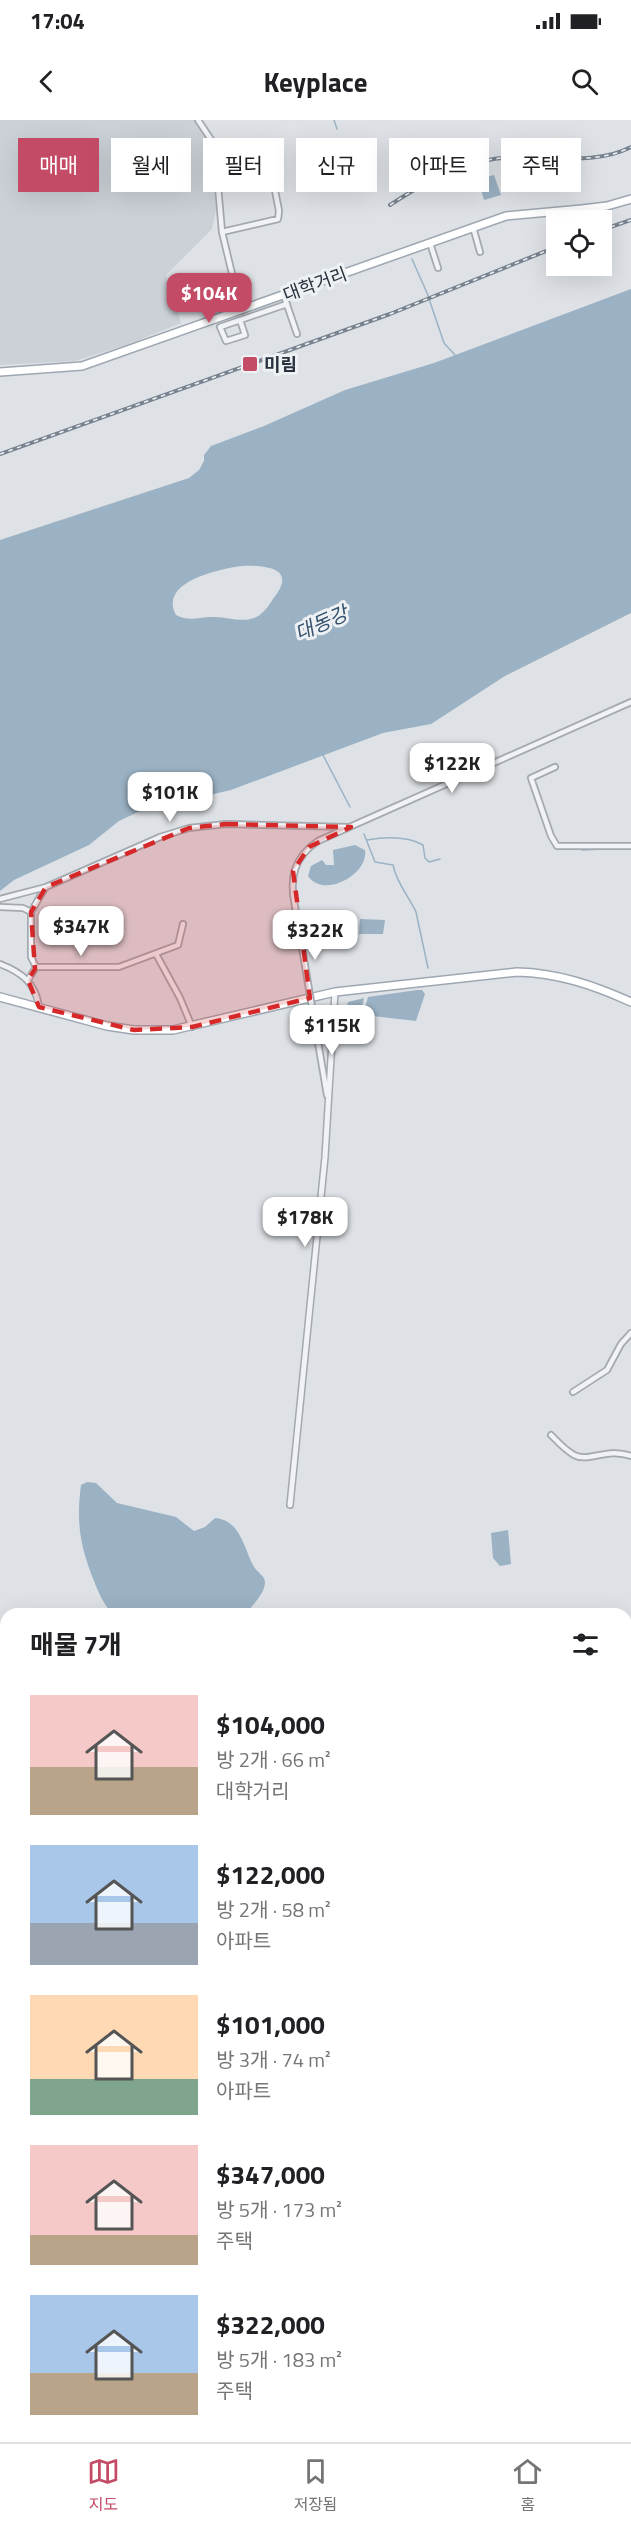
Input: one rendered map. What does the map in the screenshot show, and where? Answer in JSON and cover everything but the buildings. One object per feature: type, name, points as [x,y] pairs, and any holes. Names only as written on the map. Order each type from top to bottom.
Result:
[{"type":"main road","name":"대학거리","points":[[0,372],[82,366],[506,216],[607,206],[631,199]]},
{"type":"main road","points":[[0,997],[107,1026],[134,1030],[172,1030],[192,1027],[335,992],[489,974],[542,973],[589,985],[631,1002]]},
{"type":"street","points":[[198,120],[212,141],[215,150],[222,232],[241,311]]},
{"type":"street","points":[[222,232],[278,219],[275,192]]},
{"type":"street","points":[[473,228],[480,252]]},
{"type":"street","points":[[430,243],[438,268]]},
{"type":"street","points":[[284,296],[297,334]]},
{"type":"street","points":[[240,320],[245,335],[226,341],[220,327],[240,320],[287,304]]},
{"type":"street","points":[[327,1097],[295,906],[293,872],[302,854],[318,841],[631,702]]},
{"type":"street","points":[[555,767],[531,778],[551,836],[557,846],[631,846]]},
{"type":"street","points":[[0,899],[46,887],[160,837],[189,828],[226,824],[351,827]]},
{"type":"street","points":[[36,967],[31,957],[31,912],[46,887]]},
{"type":"street","points":[[0,907],[23,908],[31,912]]},
{"type":"street","points":[[36,967],[119,967],[178,945],[183,924]]},
{"type":"street","points":[[156,954],[180,998],[192,1027]]},
{"type":"street","points":[[0,964],[28,980],[38,996],[39,1006]]},
{"type":"street","points":[[28,980],[36,967]]},
{"type":"street","points":[[290,1505],[317,1245],[335,992]]},
{"type":"street","points":[[573,1392],[608,1370],[621,1344],[631,1333]]},
{"type":"street","points":[[551,1435],[575,1456],[585,1458],[615,1452],[631,1456]]},
{"type":"highlighted area","points":[[226,824],[351,827],[309,847],[293,871],[310,998],[192,1027],[134,1030],[39,1007],[28,980],[35,969],[31,912],[46,887],[189,828]]},
{"type":"shaded area","points":[[0,120],[194,120],[206,138],[203,138],[203,192],[214,192],[216,210],[212,229],[166,275],[181,323],[129,344],[75,361],[0,365]]},
{"type":"water","points":[[494,175],[501,195],[484,200],[482,192],[489,192],[489,176]]},
{"type":"water","name":"대동강","points":[[631,289],[631,613],[505,676],[431,724],[383,733],[231,790],[138,812],[119,821],[89,845],[14,880],[0,891],[0,540],[189,478],[199,470],[204,461],[204,455],[211,446],[264,426],[345,390],[434,363]],"holes":[[[242,566],[261,566],[276,570],[281,575],[280,589],[260,615],[244,620],[217,617],[190,619],[176,615],[173,604],[175,594],[183,586],[206,574]]]},
{"type":"water","points":[[355,845],[365,850],[364,859],[360,868],[344,881],[324,885],[315,883],[308,876],[311,866],[322,860],[326,865],[334,865],[333,850]]},
{"type":"water","points":[[360,919],[385,920],[383,934],[359,934]]},
{"type":"water","points":[[422,990],[425,994],[416,1021],[363,1015],[368,997]]},
{"type":"water","points":[[364,998],[360,1015],[345,1013],[348,1002]]},
{"type":"water","points":[[87,1482],[96,1483],[117,1503],[176,1517],[194,1531],[205,1527],[215,1518],[231,1524],[240,1536],[254,1567],[265,1580],[261,1595],[251,1608],[108,1608],[97,1590],[82,1545],[79,1522],[81,1485]]},
{"type":"water","points":[[508,1530],[511,1564],[500,1566],[493,1558],[491,1533]]},
{"type":"waterway","points":[[334,120],[337,129]]},
{"type":"waterway","points":[[412,259],[427,293],[444,343],[455,355]]},
{"type":"waterway","points":[[323,755],[350,807]]},
{"type":"waterway","points":[[364,834],[375,862],[393,865],[416,912],[428,968]]},
{"type":"waterway","points":[[367,840],[388,838],[410,840],[423,845],[425,858],[429,862],[440,859]]},
{"type":"waterway","points":[[582,850],[626,848]]},
{"type":"railway","points":[[390,205],[435,179],[482,161],[517,157],[590,158],[618,153],[631,147]]},
{"type":"railway","points":[[612,227],[631,220]]},
{"type":"railway","points":[[0,454],[390,314],[546,251]]},
{"type":"place","name":"미림","points":[[250,364]]}]
